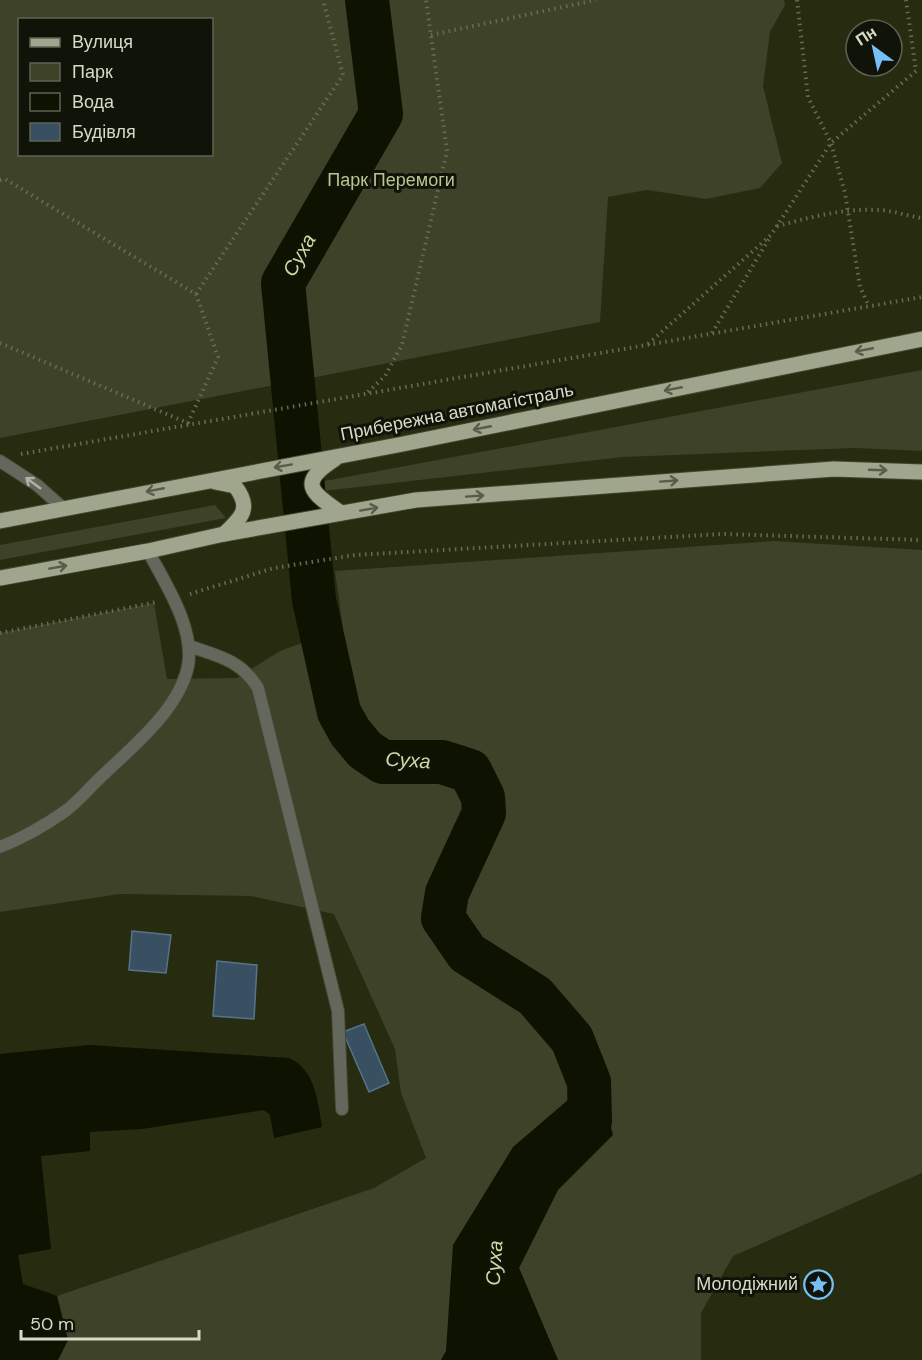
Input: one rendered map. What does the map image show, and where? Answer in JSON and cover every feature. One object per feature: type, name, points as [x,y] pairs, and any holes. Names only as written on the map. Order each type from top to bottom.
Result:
[{"type":"main road","name":"Прибережна автомагістраль","points":[[0,521],[210,479],[403,444],[922,339]]},
{"type":"main road","points":[[340,456],[316,472],[311,481],[313,491],[320,499],[340,513]]},
{"type":"main road","points":[[0,578],[148,551],[226,533],[416,500],[834,469],[922,472]]},
{"type":"main road","points":[[210,479],[235,486],[243,496],[244,510],[226,533]]},
{"type":"lane","points":[[6,458],[64,509]]},
{"type":"lane","points":[[0,847],[24,837],[67,810],[156,723],[178,690],[188,666],[189,646],[174,599],[148,551]]},
{"type":"lane","points":[[189,646],[227,658],[249,673],[258,688],[338,1011],[342,1109]]},
{"type":"path","points":[[196,294],[343,75],[323,0]]},
{"type":"path","points":[[367,394],[385,376],[402,345],[447,150],[426,0]]},
{"type":"path","points":[[431,35],[596,0]]},
{"type":"path","points":[[797,0],[808,97],[831,143],[845,193],[860,288],[869,306]]},
{"type":"path","points":[[711,333],[831,143],[916,71],[906,0]]},
{"type":"path","points":[[0,180],[5,179],[196,294],[218,357],[190,424]]},
{"type":"path","points":[[777,226],[823,214],[848,211],[881,210],[922,218]]},
{"type":"path","points":[[647,345],[771,235]]},
{"type":"path","points":[[6,458],[922,297]]},
{"type":"path","points":[[0,344],[190,424]]},
{"type":"path","points":[[0,633],[174,599],[274,568],[355,555],[722,534],[922,540]]},
{"type":"green space","name":"Парк Перемоги","points":[[0,0],[784,0],[785,5],[770,32],[763,86],[782,163],[760,188],[706,199],[647,190],[608,197],[600,322],[0,438]]},
{"type":"green space","points":[[922,370],[922,451],[855,448],[623,457],[323,491],[314,483]]},
{"type":"green space","points":[[215,505],[226,518],[0,560],[0,545]]},
{"type":"green space","points":[[774,541],[922,550],[922,1173],[733,1256],[701,1313],[701,1360],[558,1360],[519,1268],[558,1189],[612,1135],[598,1082],[441,1360],[58,1360],[68,1340],[57,1296],[374,1188],[426,1158],[401,1093],[395,1049],[334,914],[251,896],[120,894],[0,912],[0,633],[154,603],[167,679],[237,678],[280,651],[343,628],[335,571]]},
{"type":"water","points":[[89,1045],[289,1058],[298,1063],[310,1078],[317,1097],[322,1127],[274,1138],[270,1115],[264,1110],[142,1129],[90,1132],[90,1151],[41,1156],[51,1249],[18,1255],[23,1284],[57,1296],[68,1340],[58,1360],[0,1360],[0,1054]]},
{"type":"water","points":[[589,1082],[598,1082],[613,1135],[558,1190],[519,1268],[558,1360],[441,1360],[446,1351],[453,1245],[513,1147]]},
{"type":"building","points":[[132,931],[171,935],[166,973],[129,970]]},
{"type":"building","points":[[217,961],[257,965],[254,1019],[213,1016]]},
{"type":"building","points":[[364,1024],[389,1083],[369,1092],[343,1032]]},
{"type":"waterway","name":"Суха","points":[[367,0],[381,114],[283,283],[314,600],[339,712],[350,732],[365,750],[383,762],[442,762],[470,771],[483,797],[484,813],[447,893],[443,918],[467,953],[535,996],[572,1039],[589,1082],[590,1121],[574,1136]]},
{"type":"place","name":"Молодіжний","points":[[819,1284]]}]
